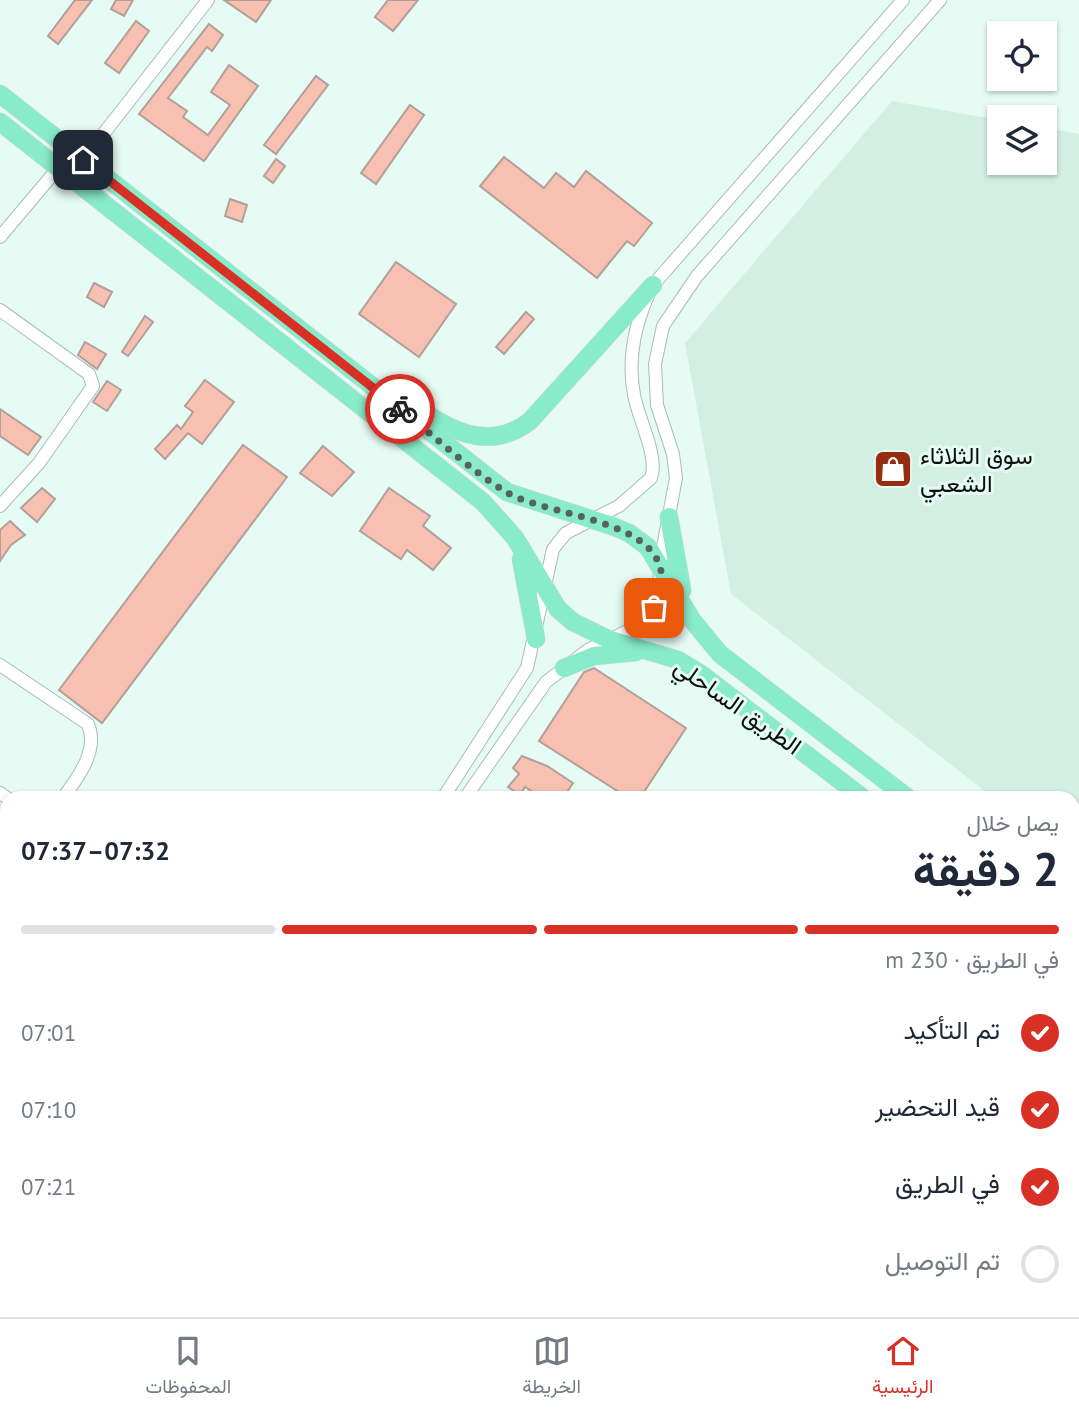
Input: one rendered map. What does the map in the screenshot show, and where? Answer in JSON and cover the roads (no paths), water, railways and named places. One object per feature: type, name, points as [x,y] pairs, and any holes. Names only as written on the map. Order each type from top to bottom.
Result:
[{"type":"highway","points":[[0,94],[507,492],[629,533],[648,547],[692,620],[720,654],[899,791]]},
{"type":"highway","name":"الطريق الساحلي","points":[[0,122],[483,502],[515,538],[558,609],[573,622],[608,639],[678,660],[701,674],[854,791]]},
{"type":"highway","points":[[351,370],[462,434],[482,438],[503,436],[530,421],[653,285]]},
{"type":"highway","points":[[669,516],[675,558],[692,620]]},
{"type":"highway","points":[[515,538],[528,589],[536,639]]},
{"type":"highway","points":[[565,668],[603,655],[654,652]]},
{"type":"street","points":[[83,160],[208,0]]},
{"type":"street","points":[[448,791],[521,681],[536,639],[548,558],[559,540],[575,527],[594,521],[644,487],[653,472],[654,460],[634,395],[632,366],[638,323],[653,285],[903,0]]},
{"type":"street","points":[[470,791],[538,691],[565,668],[608,639],[638,626],[654,608],[662,586],[660,563],[676,486],[676,466],[660,419],[654,377],[663,326],[697,276],[940,0]]},
{"type":"street","points":[[0,237],[59,167]]},
{"type":"street","points":[[0,310],[89,374],[93,386],[39,463],[0,506]]},
{"type":"street","points":[[0,665],[88,724],[92,747],[86,762],[67,791]]},
{"type":"place","name":"سوق الثلاثاء الشعبي","points":[[893,469]]}]
